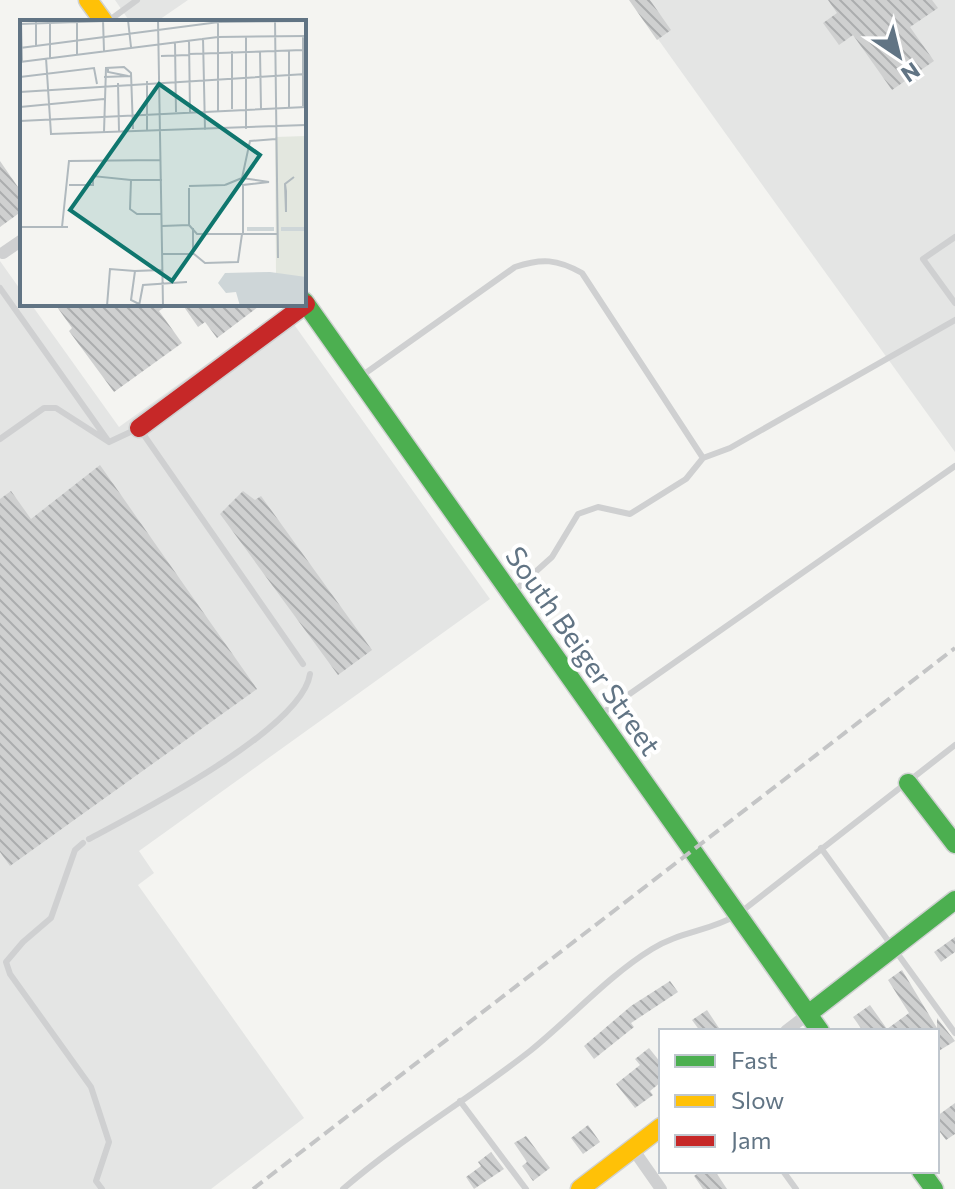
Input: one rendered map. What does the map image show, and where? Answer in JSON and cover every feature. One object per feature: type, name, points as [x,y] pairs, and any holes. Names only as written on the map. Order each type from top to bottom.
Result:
[{"type":"street","points":[[88,0],[103,20]]},
{"type":"street","points":[[2,254],[20,241]]},
{"type":"street","name":"South Beiger Street","points":[[306,304],[819,1029]]},
{"type":"street","points":[[139,428],[301,306]]},
{"type":"street","points":[[908,783],[955,844]]},
{"type":"street","points":[[789,1029],[955,900]]},
{"type":"street","points":[[580,1189],[659,1129]]},
{"type":"street","points":[[633,1149],[661,1189]]},
{"type":"lane","points":[[108,20],[137,0]]},
{"type":"lane","points":[[955,237],[923,259],[955,303]]},
{"type":"lane","points":[[357,379],[515,267],[537,260],[560,260],[582,273],[703,458]]},
{"type":"lane","points":[[0,288],[109,442]]},
{"type":"lane","points":[[509,595],[552,557],[578,514],[598,507],[630,514],[686,479],[703,458],[730,448],[955,320]]},
{"type":"lane","points":[[0,439],[44,408],[56,408],[109,442]]},
{"type":"lane","points":[[109,442],[139,428],[303,664]]},
{"type":"lane","points":[[596,718],[955,466]]},
{"type":"lane","points":[[102,1189],[96,1181],[109,1142],[91,1087],[3,964],[51,918],[75,850],[86,841],[179,791],[254,739],[302,695],[310,674]]},
{"type":"lane","points":[[343,1189],[399,1143],[529,1052],[651,949],[691,931],[715,928],[737,915],[955,745]]},
{"type":"lane","points":[[821,848],[955,1033]]},
{"type":"lane","points":[[460,1101],[526,1189]]},
{"type":"shaded area","points":[[115,0],[188,0],[159,20],[129,20]]},
{"type":"shaded area","points":[[630,0],[955,0],[955,452],[776,204]]},
{"type":"shaded area","points":[[0,261],[20,289],[20,306],[32,306],[119,427],[283,309],[490,599],[139,851],[154,873],[138,885],[304,1118],[211,1189],[0,1189]]},
{"type":"building","points":[[629,0],[650,0],[671,30],[657,40]]},
{"type":"building","points":[[828,0],[932,0],[938,8],[910,27],[934,61],[892,90],[853,35],[839,45],[823,23],[837,13]]},
{"type":"building","points":[[0,161],[20,190],[20,212],[0,227]]},
{"type":"building","points":[[56,306],[166,306],[159,311],[182,343],[114,392],[69,331],[72,328]]},
{"type":"building","points":[[183,306],[259,306],[217,338],[205,322],[198,327]]},
{"type":"building","points":[[100,465],[257,689],[10,866],[0,852],[0,499],[11,491],[31,519]]},
{"type":"building","points":[[243,491],[255,500],[261,496],[372,650],[338,675],[220,514]]},
{"type":"building","points":[[955,937],[955,952],[941,962],[934,952]]},
{"type":"building","points":[[902,970],[937,1028],[937,1018],[955,1041],[939,1051],[939,1029],[887,1029],[909,1013],[888,980]]},
{"type":"building","points":[[670,981],[678,992],[631,1023],[634,1027],[594,1059],[584,1046],[631,1006]]},
{"type":"building","points":[[870,1005],[887,1029],[862,1029],[853,1017]]},
{"type":"building","points":[[707,1010],[720,1029],[699,1029],[692,1020]]},
{"type":"building","points":[[649,1048],[659,1060],[659,1084],[650,1091],[653,1095],[635,1108],[616,1084],[640,1065],[635,1059]]},
{"type":"building","points":[[955,1103],[955,1134],[946,1140],[939,1131],[939,1115]]},
{"type":"building","points":[[588,1125],[600,1142],[583,1154],[571,1138]]},
{"type":"building","points":[[526,1136],[550,1168],[533,1181],[522,1166],[527,1162],[514,1143]]},
{"type":"building","points":[[491,1152],[504,1169],[474,1189],[466,1177],[481,1166],[478,1162]]},
{"type":"building","points":[[698,1173],[716,1173],[727,1189],[703,1189],[694,1176]]},
{"type":"railway","points":[[253,1189],[955,648]]},
{"type":"traffic: fast","points":[[306,304],[819,1029]]},
{"type":"traffic: fast","points":[[908,783],[955,844]]},
{"type":"traffic: fast","points":[[808,1014],[955,900]]},
{"type":"traffic: fast","points":[[922,1173],[934,1189]]},
{"type":"traffic: slow","points":[[88,0],[103,20]]},
{"type":"traffic: slow","points":[[580,1189],[659,1129]]},
{"type":"traffic: jam","points":[[139,428],[303,306]]}]
